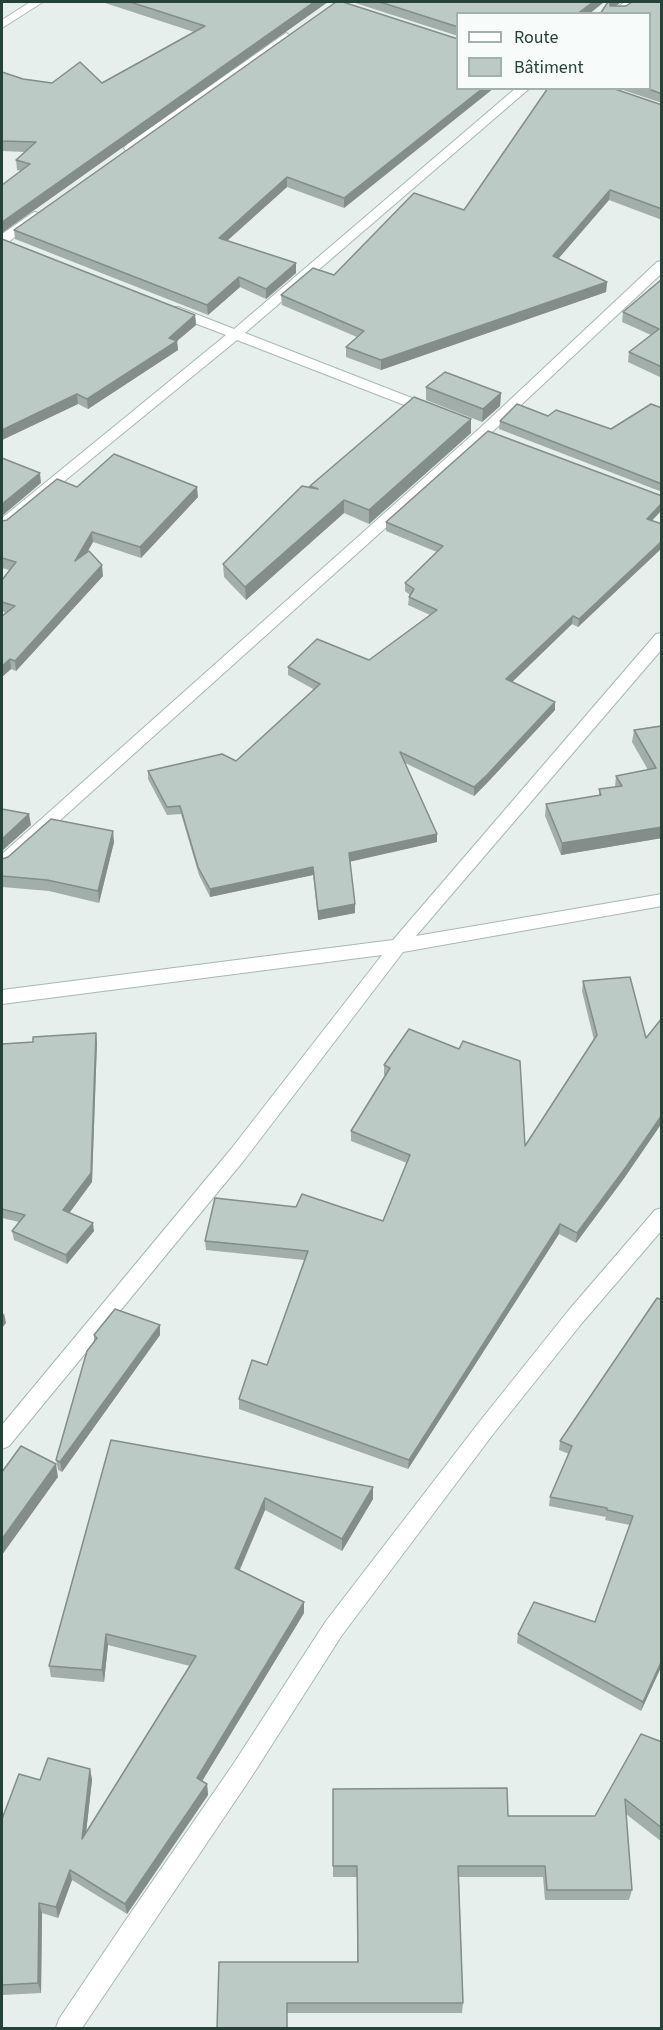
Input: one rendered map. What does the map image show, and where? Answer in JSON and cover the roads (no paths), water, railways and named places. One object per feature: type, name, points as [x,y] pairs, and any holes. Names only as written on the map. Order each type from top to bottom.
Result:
[{"type":"street","points":[[2,26],[37,2]]},
{"type":"street","points":[[618,12],[631,2]]},
{"type":"street","points":[[116,158],[298,29]]},
{"type":"street","points":[[2,525],[235,335],[522,90]]},
{"type":"street","points":[[5,243],[49,206]]},
{"type":"street","points":[[2,863],[485,431],[662,265]]},
{"type":"street","points":[[158,304],[441,414]]},
{"type":"street","points":[[2,1440],[238,1154],[398,945],[662,638]]},
{"type":"street","points":[[2,997],[398,945],[662,900]]},
{"type":"street","points":[[68,2028],[242,1771],[334,1628],[495,1418],[662,1216]]}]
